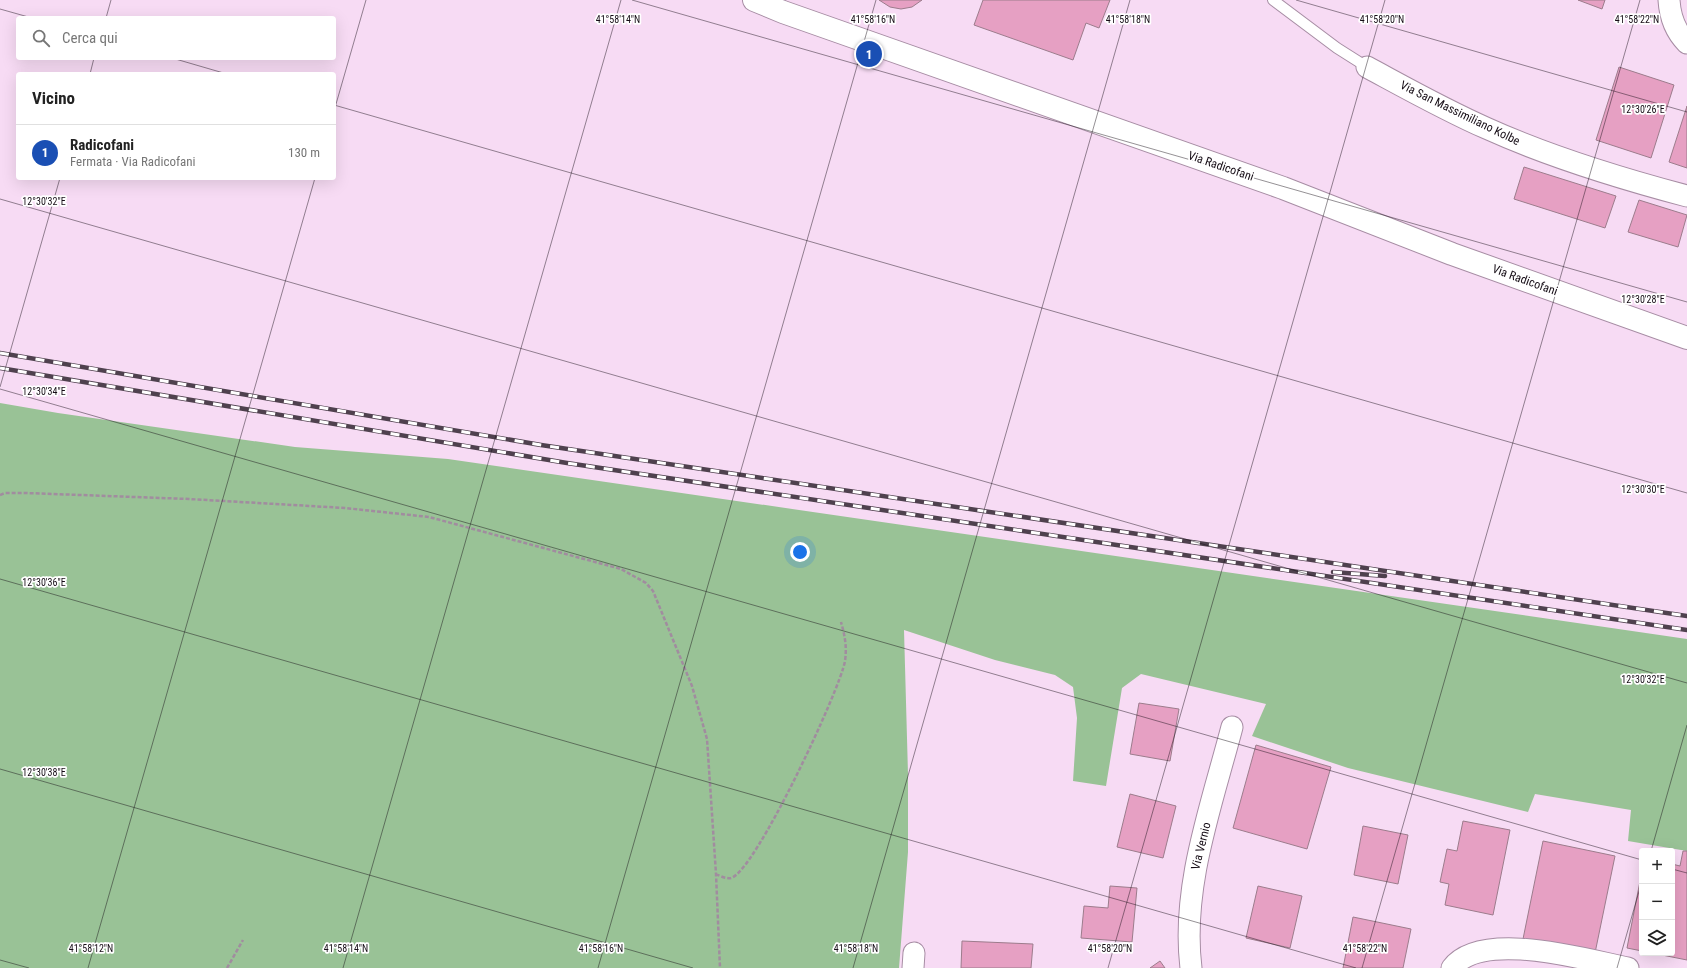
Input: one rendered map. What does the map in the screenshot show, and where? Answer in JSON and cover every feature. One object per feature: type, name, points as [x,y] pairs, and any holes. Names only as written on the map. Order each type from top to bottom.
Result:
[{"type":"street","name":"Via Radicofani","points":[[754,0],[784,6],[1275,185],[1452,254],[1687,338]]},
{"type":"street","points":[[1669,0],[1674,25],[1680,36],[1687,42]]},
{"type":"street","name":"Via San Massimiliano Kolbe","points":[[1367,67],[1457,114],[1512,138],[1586,166],[1687,196]]},
{"type":"street","name":"Via Vernio","points":[[1191,968],[1189,935],[1193,880],[1232,727]]},
{"type":"street","points":[[1452,968],[1460,960],[1477,952],[1488,949],[1508,949],[1532,950],[1628,968]]},
{"type":"lane","name":"Via San Massimiliano Kolbe","points":[[1273,0],[1337,48],[1367,67]]},
{"type":"path","points":[[0,495],[5,493],[26,493],[189,499],[346,508],[429,517],[621,569],[646,583],[653,591],[692,686],[707,739],[716,874],[720,968]]},
{"type":"path","points":[[716,874],[722,877],[731,878],[736,874],[747,861],[778,812],[822,721],[845,662],[846,640],[841,622]]},
{"type":"path","points":[[227,968],[243,940]]},
{"type":"green space","points":[[0,403],[58,413],[295,447],[448,459],[1687,639],[1687,851],[1628,841],[1631,810],[1535,794],[1528,812],[1348,768],[1252,736],[1266,704],[1141,674],[1122,688],[1106,786],[1073,781],[1077,718],[1073,687],[1055,675],[995,660],[904,630],[908,774],[908,852],[899,968],[0,968]]},
{"type":"building","points":[[879,0],[922,0],[912,7],[901,9],[890,7]]},
{"type":"building","points":[[983,0],[1110,0],[1099,28],[1086,23],[1073,60],[974,25]]},
{"type":"building","points":[[1578,0],[1605,0],[1602,9]]},
{"type":"building","points":[[1619,67],[1674,85],[1651,158],[1596,140]]},
{"type":"building","points":[[1687,106],[1687,168],[1669,162]]},
{"type":"building","points":[[1524,167],[1616,196],[1605,228],[1514,199]]},
{"type":"building","points":[[1639,200],[1687,215],[1678,247],[1628,232]]},
{"type":"building","points":[[1139,703],[1179,709],[1170,761],[1130,754]]},
{"type":"building","points":[[1256,745],[1331,767],[1307,849],[1233,828]]},
{"type":"building","points":[[1130,794],[1176,806],[1163,858],[1117,847]]},
{"type":"building","points":[[1463,821],[1510,830],[1493,915],[1445,905],[1449,884],[1440,882],[1447,849],[1457,851]]},
{"type":"building","points":[[1363,826],[1408,835],[1398,884],[1354,875]]},
{"type":"building","points":[[1543,841],[1615,856],[1595,953],[1523,939]]},
{"type":"building","points":[[1683,851],[1687,851],[1687,960],[1667,956],[1675,956],[1675,865],[1680,866]]},
{"type":"building","points":[[1110,886],[1137,888],[1132,942],[1081,938],[1084,906],[1108,908]]},
{"type":"building","points":[[1258,886],[1302,896],[1290,948],[1246,938]]},
{"type":"building","points":[[1639,886],[1639,950],[1627,948]]},
{"type":"building","points":[[1353,917],[1411,929],[1403,968],[1343,968]]},
{"type":"building","points":[[962,941],[1033,944],[1031,968],[961,968]]},
{"type":"building","points":[[1160,961],[1165,968],[1150,968]]},
{"type":"railway","points":[[0,353],[541,445],[1687,616]]},
{"type":"railway","points":[[0,368],[567,463],[1687,630]]},
{"type":"railway","points":[[1333,572],[1385,576]]},
{"type":"place","name":"Radicofani","points":[[869,54]]}]
